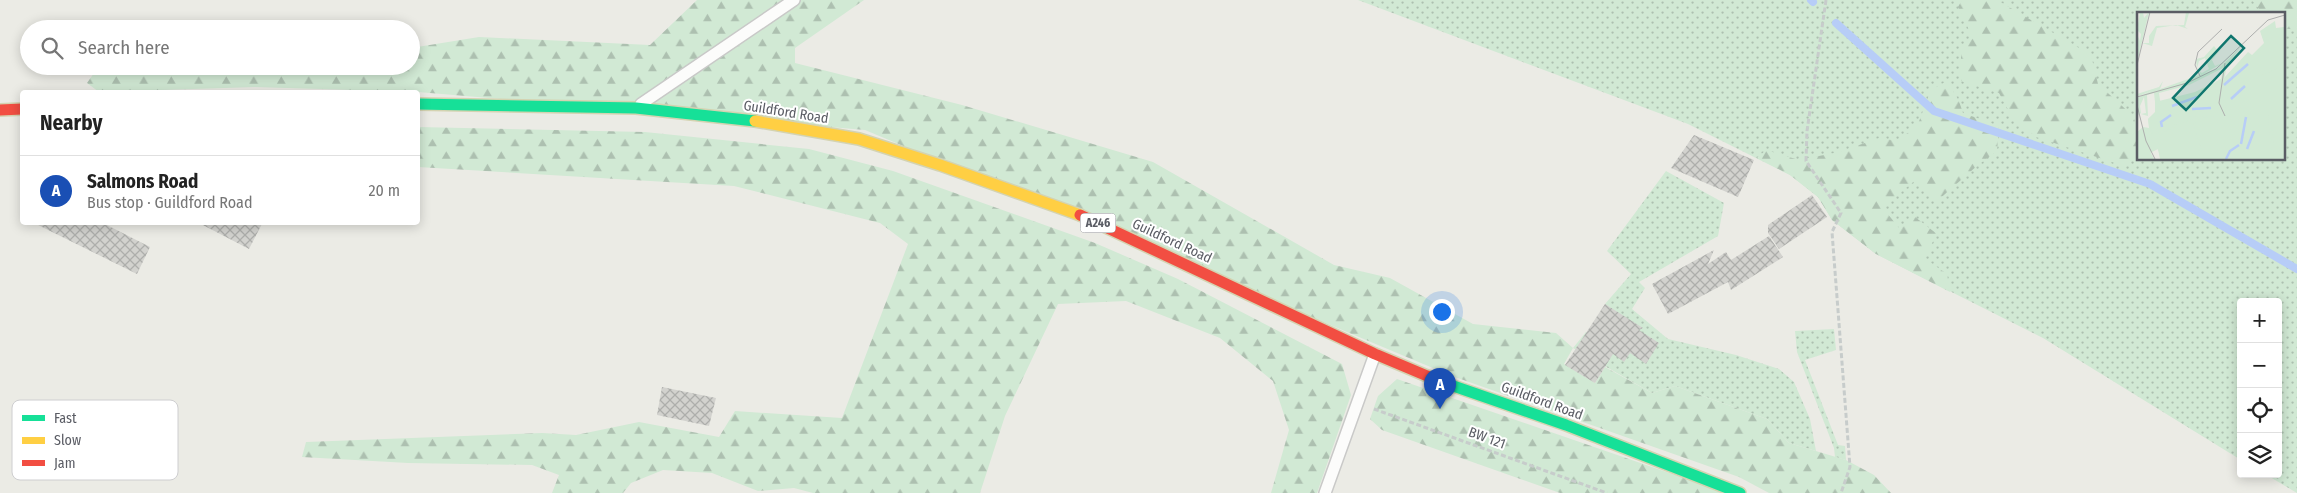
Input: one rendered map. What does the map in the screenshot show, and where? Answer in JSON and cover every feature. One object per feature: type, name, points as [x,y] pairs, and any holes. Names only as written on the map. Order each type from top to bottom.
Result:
[{"type":"main road","name":"Guildford Road","points":[[420,104],[636,108],[750,120],[859,139],[940,165],[1084,216],[1375,354],[1446,383],[1566,425],[1740,493]]},
{"type":"main road","points":[[0,110],[20,108]]},
{"type":"lane","points":[[636,108],[794,0]]},
{"type":"lane","points":[[1325,493],[1359,403],[1375,354]]},
{"type":"path","points":[[1826,0],[1807,131],[1806,160],[1841,213],[1832,232],[1850,467],[1841,493]]},
{"type":"path","name":"BW 121","points":[[1359,403],[1607,493]]},
{"type":"green space","points":[[697,0],[864,0],[795,48],[795,63],[962,105],[1153,162],[1334,265],[1390,278],[1473,324],[1556,333],[1573,348],[1564,364],[1595,383],[1605,367],[1652,393],[1675,386],[1767,419],[1789,443],[1846,460],[1874,475],[1891,493],[1769,493],[1739,477],[1452,376],[865,130],[420,92],[420,90],[255,87],[96,90],[87,83],[93,75],[420,75],[420,47],[479,37],[650,45]]},
{"type":"green space","points":[[1358,0],[2297,0],[2297,493],[2272,478],[2282,478],[2282,298],[2237,298],[2237,458],[2043,338],[1876,254],[1832,220],[1818,197],[1790,175],[1688,124]]},
{"type":"green space","points":[[1962,0],[1997,0],[2091,55],[2098,84],[2133,116],[2137,127],[2137,153],[2124,166],[2036,137],[2012,117],[1999,93],[1961,81],[1961,50],[1972,36],[1958,7]]},
{"type":"green space","points":[[2252,0],[2297,0],[2297,30],[2284,28],[2284,12],[2261,12]]},
{"type":"green space","points":[[1947,81],[1959,101],[1963,113],[1999,126],[1997,151],[1936,202],[1917,179],[1882,207],[1900,229],[1915,217],[1937,234],[1924,258],[1947,274],[1950,292],[1876,254],[1832,220],[1818,197],[1790,175],[1757,158],[1766,150],[1799,160],[1839,152],[1882,137],[1897,142],[1918,124],[1931,90]]},
{"type":"green space","points":[[420,127],[645,132],[809,149],[893,171],[1095,243],[1178,279],[1342,364],[1351,395],[1317,493],[1271,493],[1289,430],[1273,381],[1220,338],[1126,301],[1058,304],[1005,416],[980,493],[813,493],[794,488],[758,491],[712,473],[663,470],[631,483],[623,493],[552,493],[559,475],[532,465],[408,463],[302,457],[306,442],[542,433],[576,435],[639,422],[719,437],[735,411],[842,418],[908,244],[880,223],[734,186],[420,167]]},
{"type":"green space","points":[[1666,171],[1724,203],[1718,236],[1639,282],[1645,288],[1632,309],[1668,339],[1736,355],[1779,369],[1794,382],[1810,419],[1816,451],[1789,443],[1767,419],[1675,386],[1652,393],[1573,348],[1586,332],[1596,338],[1615,311],[1605,304],[1631,274],[1607,251]]},
{"type":"green space","points":[[1834,329],[1836,350],[1805,360],[1838,445],[1845,446],[1846,460],[1835,457],[1834,448],[1797,352],[1795,331]]},
{"type":"green space","points":[[1397,379],[1707,486],[1722,493],[1560,493],[1382,430],[1370,419],[1378,396]]},
{"type":"building","points":[[1694,135],[1754,160],[1738,197],[1671,168]]},
{"type":"building","points":[[1812,195],[1827,217],[1779,249],[1768,233],[1768,225]]},
{"type":"building","points":[[38,225],[107,225],[150,247],[137,274]]},
{"type":"building","points":[[203,225],[261,225],[249,249]]},
{"type":"building","points":[[1769,236],[1783,257],[1731,290],[1728,282],[1668,314],[1652,284],[1714,250],[1708,264],[1726,252],[1731,260]]},
{"type":"building","points":[[1605,304],[1643,328],[1639,330],[1659,343],[1646,364],[1630,353],[1624,362],[1613,354],[1595,383],[1565,365]]},
{"type":"building","points":[[662,387],[716,398],[709,426],[657,415]]},
{"type":"waterway","points":[[1836,23],[1934,111],[2150,184],[2297,269]]},
{"type":"traffic: fast","points":[[420,104],[636,108],[755,121]]},
{"type":"traffic: fast","points":[[1439,381],[1566,425],[1740,493]]},
{"type":"traffic: slow","points":[[755,121],[859,139],[940,165],[1080,215]]},
{"type":"traffic: jam","points":[[0,110],[20,109]]},
{"type":"traffic: jam","points":[[1080,215],[1375,354],[1439,381]]},
{"type":"place","name":"Salmons Road","points":[[1440,409]]}]
